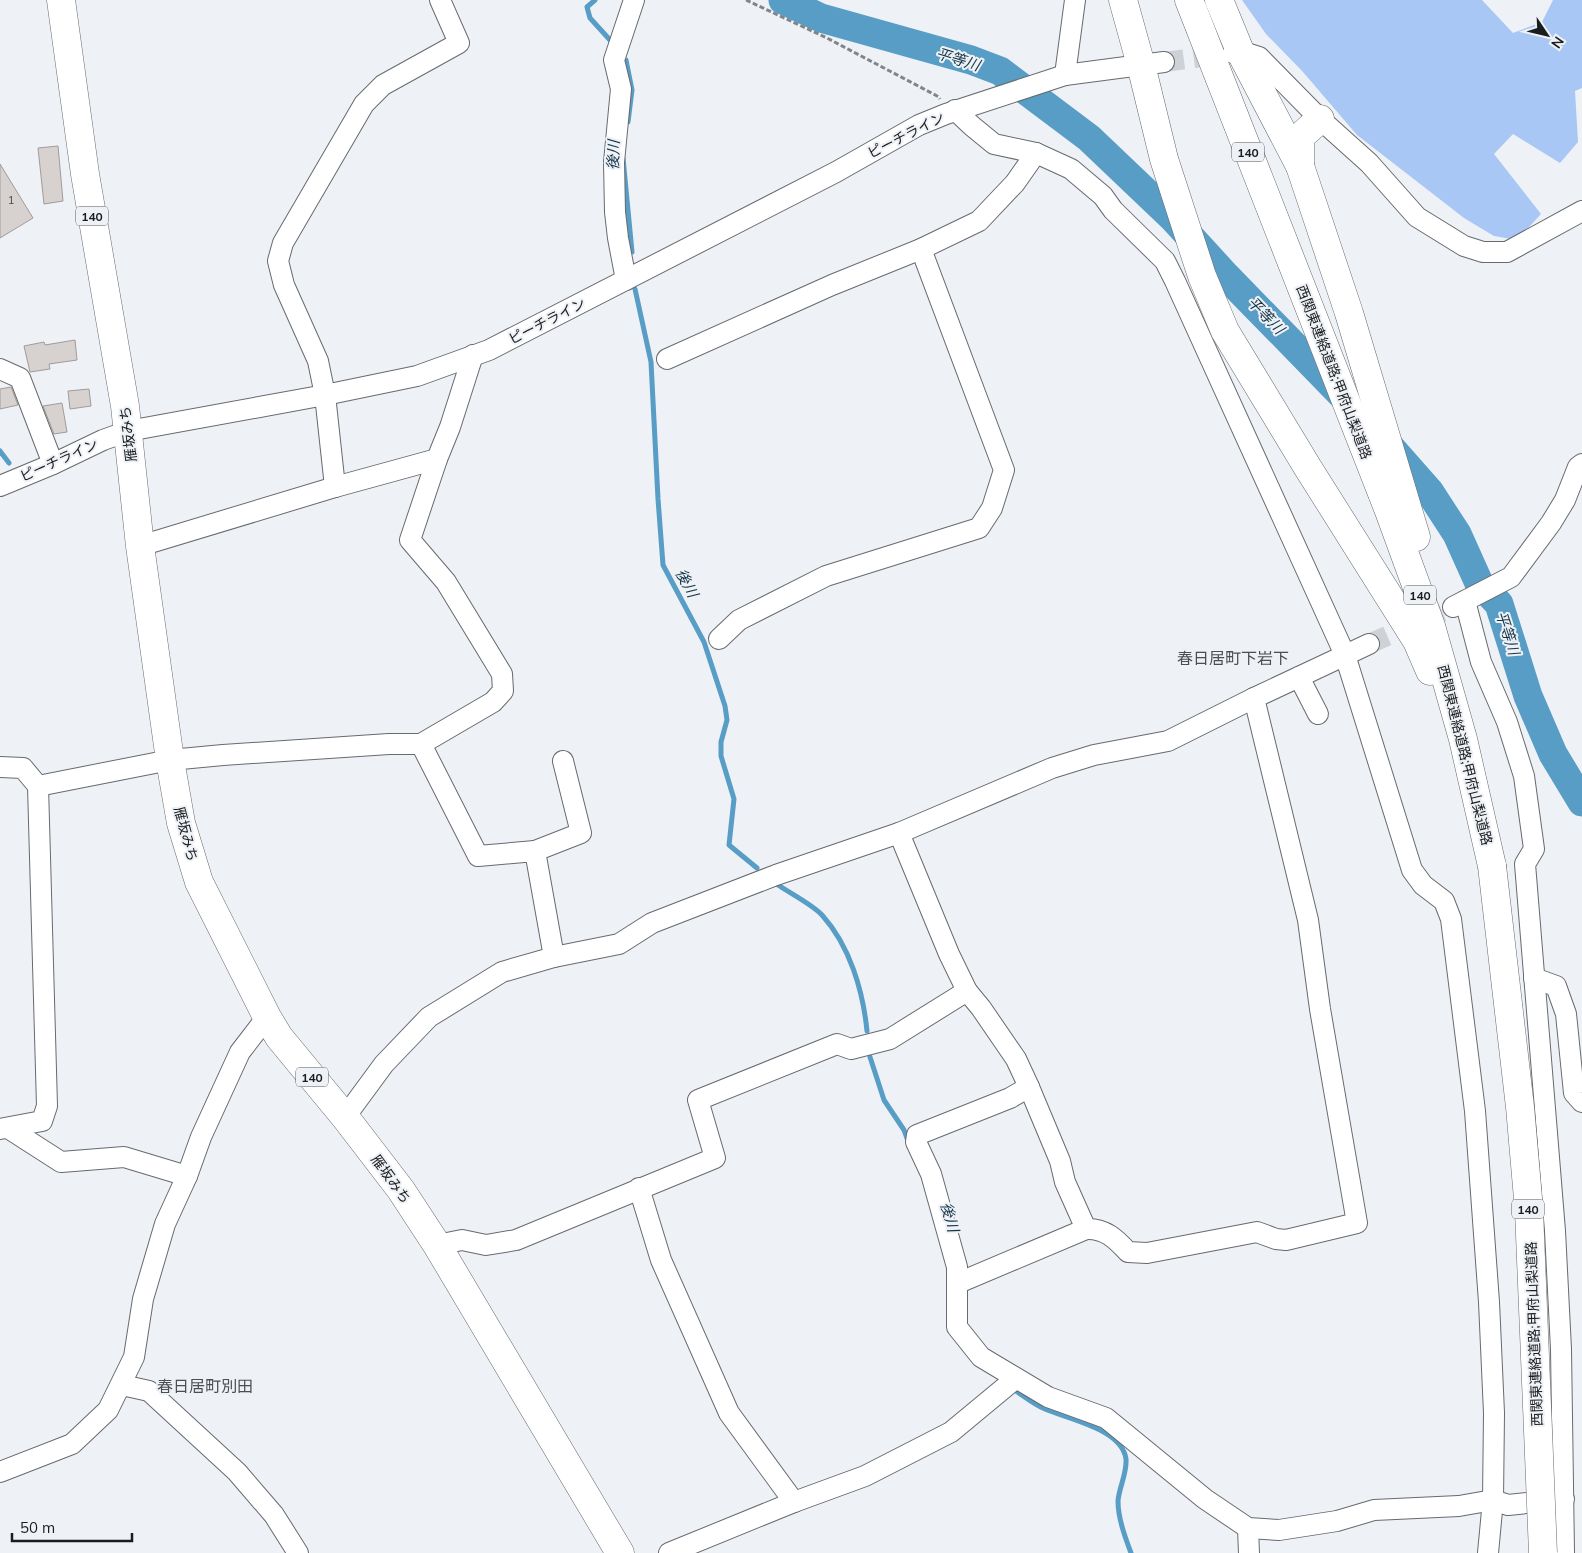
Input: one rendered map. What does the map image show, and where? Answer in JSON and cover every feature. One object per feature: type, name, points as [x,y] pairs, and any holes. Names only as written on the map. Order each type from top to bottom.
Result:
[{"type":"highway","name":"雁坂みち","points":[[61,0],[85,174],[128,431],[140,546],[170,760],[182,823],[199,882],[279,1037],[345,1117],[401,1190],[437,1245],[620,1553]]},
{"type":"highway","points":[[1122,0],[1153,63],[1164,159],[1202,276],[1225,331],[1416,641],[1433,677],[1479,806]]},
{"type":"highway","name":"西関東連絡道路;甲府山梨道路","points":[[1189,0],[1389,511],[1431,626],[1479,806],[1492,866],[1520,1108],[1528,1210],[1543,1553]]},
{"type":"highway","points":[[1219,0],[1235,52],[1300,166],[1349,313],[1417,538],[1439,629],[1447,681]]},
{"type":"highway","points":[[1300,166],[1300,137],[1320,119]]},
{"type":"street","points":[[335,487],[325,396],[318,361],[284,285],[278,261],[283,243],[364,104],[383,85],[459,42],[440,0]]},
{"type":"street","points":[[626,280],[615,212],[614,162],[621,89],[614,60],[634,0]]},
{"type":"street","points":[[1065,75],[1076,0]]},
{"type":"street","points":[[1235,52],[1259,57],[1320,119],[1369,163],[1417,217],[1464,246],[1483,252],[1507,252],[1582,212]]},
{"type":"street","name":"ピーチライン","points":[[0,486],[53,464],[103,440],[128,431],[325,396],[417,376],[489,350],[836,172],[919,126],[951,112],[1065,75],[1153,63]]},
{"type":"street","points":[[951,112],[994,144],[1036,153],[1071,169],[1089,184],[1165,261],[1345,655],[1412,870],[1423,885],[1444,901],[1451,919],[1475,1111],[1488,1292],[1494,1413],[1493,1500],[1488,1553]]},
{"type":"street","points":[[666,359],[832,285],[921,249],[979,221],[1015,183],[1036,153]]},
{"type":"street","points":[[719,639],[738,620],[826,576],[979,528],[992,508],[1004,470],[921,249]]},
{"type":"street","points":[[38,786],[170,760],[350,746],[421,744],[493,702],[502,691],[502,674],[446,582],[410,540],[473,355]]},
{"type":"street","points":[[0,369],[20,378],[53,464]]},
{"type":"street","points":[[140,546],[335,487],[437,459]]},
{"type":"street","points":[[1564,1553],[1561,1350],[1555,1231],[1525,864],[1534,849],[1524,776],[1508,722],[1481,662],[1459,604],[1511,577],[1551,523],[1565,500],[1578,467],[1582,464]]},
{"type":"street","points":[[345,1117],[384,1064],[429,1017],[502,972],[554,957],[619,944],[652,923],[776,875],[899,832],[1052,768],[1094,756],[1168,741],[1369,644]]},
{"type":"street","points":[[1299,677],[1318,714]]},
{"type":"street","points":[[958,1283],[1086,1229],[1097,1228],[1115,1238],[1128,1252],[1147,1253],[1257,1232],[1276,1239],[1286,1240],[1357,1223],[1320,1009],[1308,920],[1254,698]]},
{"type":"street","points":[[421,744],[478,856],[535,851],[581,833],[563,761]]},
{"type":"street","points":[[0,766],[23,768],[38,786],[47,1106],[42,1121],[4,1128]]},
{"type":"street","points":[[899,832],[949,954],[967,991],[981,1008],[1016,1060],[1029,1087],[1060,1161],[1065,1182],[1086,1229]]},
{"type":"street","points":[[535,851],[554,957]]},
{"type":"street","points":[[1534,978],[1556,986],[1566,1014],[1574,1093],[1582,1102]]},
{"type":"street","points":[[437,1245],[462,1240],[486,1245],[516,1240],[715,1158],[698,1100],[837,1044],[851,1049],[890,1039],[967,991]]},
{"type":"street","points":[[0,1472],[72,1444],[108,1410],[134,1358],[143,1299],[165,1224],[187,1176],[201,1137],[240,1052],[267,1017]]},
{"type":"street","points":[[1029,1087],[1010,1098],[918,1135],[916,1142],[931,1174],[958,1267],[957,1327],[981,1357],[1048,1397],[1106,1418],[1205,1499],[1248,1528],[1279,1530],[1337,1521],[1374,1510],[1458,1506],[1493,1500],[1508,1505],[1564,1499]]},
{"type":"street","points":[[4,1128],[62,1162],[124,1157],[187,1176]]},
{"type":"street","points":[[639,1188],[661,1260],[729,1413],[794,1502]]},
{"type":"street","points":[[669,1553],[794,1502],[865,1476],[951,1432],[1015,1379]]},
{"type":"street","points":[[122,1385],[149,1391],[237,1472],[274,1515],[298,1553]]},
{"type":"street","points":[[1248,1528],[1249,1553]]},
{"type":"path","points":[[746,0],[827,38],[939,97],[951,112]]},
{"type":"shaded area","points":[[1242,0],[1482,0],[1513,33],[1542,22],[1553,0],[1582,0],[1582,88],[1575,91],[1578,142],[1560,163],[1513,134],[1494,154],[1541,214],[1517,240],[1494,236],[1464,218],[1357,135],[1303,72],[1266,34]]},
{"type":"building","points":[[58,146],[63,201],[44,204],[38,148]]},
{"type":"building","points":[[0,164],[33,218],[0,238]]},
{"type":"building","points":[[75,340],[77,360],[49,364],[50,369],[30,372],[24,346],[44,342],[45,345]]},
{"type":"building","points":[[11,387],[18,405],[0,409],[0,389]]},
{"type":"building","points":[[89,389],[91,406],[70,409],[68,391]]},
{"type":"building","points":[[62,403],[67,432],[54,434],[43,406]]},
{"type":"waterway","name":"後川","points":[[595,0],[587,7],[590,18],[610,40]]},
{"type":"waterway","name":"平等川","points":[[783,0],[821,18],[971,60],[1000,71],[1089,138],[1173,218],[1226,276],[1347,400]]},
{"type":"waterway","name":"後川","points":[[626,60],[632,90],[628,122]]},
{"type":"waterway","name":"後川","points":[[623,158],[632,252]]},
{"type":"waterway","name":"後川","points":[[635,289],[651,362],[663,565],[704,642],[725,706],[727,720],[721,742],[721,756],[734,799],[729,845],[757,868]]},
{"type":"waterway","name":"平等川","points":[[1384,440],[1429,491],[1457,534],[1479,583],[1499,604],[1528,696],[1553,754],[1582,802]]},
{"type":"waterway","points":[[0,451],[9,463]]},
{"type":"waterway","name":"後川","points":[[778,885],[818,911],[832,927],[854,970],[862,1000],[867,1031]]},
{"type":"waterway","name":"後川","points":[[870,1057],[884,1100],[904,1130],[908,1141]]},
{"type":"waterway","name":"後川","points":[[1016,1391],[1041,1407],[1093,1426],[1115,1440],[1122,1449],[1126,1465],[1118,1507],[1122,1527],[1131,1553]]},
{"type":"tunnel","points":[[1164,62],[1224,54]]},
{"type":"tunnel","points":[[1369,644],[1453,607]]},
{"type":"district","name":"春日居町下岩下","points":[[1233,658]]},
{"type":"district","name":"春日居町別田","points":[[205,1386]]}]
